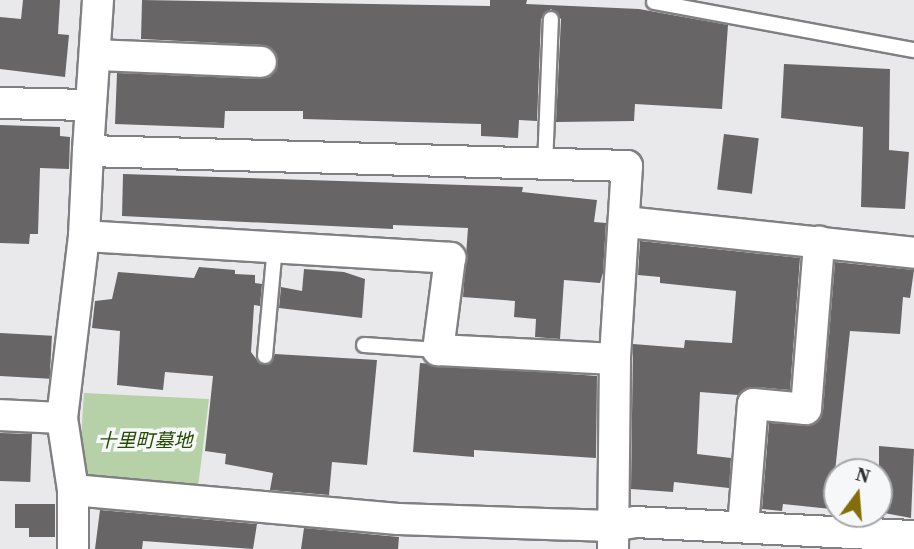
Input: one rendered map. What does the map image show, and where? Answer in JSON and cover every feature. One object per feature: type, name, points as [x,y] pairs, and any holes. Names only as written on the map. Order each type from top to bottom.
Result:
[{"type":"street","points":[[73,549],[73,491],[62,418],[84,236],[98,0]]},
{"type":"street","points":[[96,55],[261,62]]},
{"type":"street","points":[[0,103],[90,105]]},
{"type":"street","points":[[88,151],[545,166],[627,166],[626,222],[615,359],[612,538]]},
{"type":"street","points":[[626,222],[914,253]]},
{"type":"street","points":[[84,236],[450,258],[438,350],[615,359]]},
{"type":"street","points":[[743,527],[753,404],[806,410],[820,242]]},
{"type":"street","points":[[0,415],[62,418]]},
{"type":"street","points":[[73,491],[612,538],[635,522],[914,536]]},
{"type":"lane","points":[[654,2],[914,51]]},
{"type":"lane","points":[[545,166],[551,19]]},
{"type":"lane","points":[[265,356],[275,247]]},
{"type":"lane","points":[[364,345],[438,350]]},
{"type":"green space","name":"十里町墓地","points":[[84,393],[209,399],[198,487],[89,484],[80,454]]},
{"type":"building","points":[[23,0],[60,0],[58,34],[69,35],[65,77],[0,69],[0,17],[21,19]]},
{"type":"building","points":[[142,0],[490,6],[490,0],[527,0],[526,4],[639,9],[728,25],[722,109],[635,104],[634,121],[556,122],[561,19],[551,9],[541,19],[537,121],[519,120],[518,138],[481,136],[481,124],[303,119],[303,111],[225,111],[224,128],[115,124],[117,73],[260,79],[270,77],[278,63],[276,53],[262,45],[141,39]]},
{"type":"building","points":[[784,64],[890,69],[889,150],[909,152],[905,209],[861,207],[863,127],[781,118]]},
{"type":"building","points":[[0,125],[60,127],[60,136],[70,137],[69,169],[40,168],[38,234],[30,234],[29,244],[0,243]]},
{"type":"building","points":[[724,134],[759,138],[752,194],[717,190]]},
{"type":"building","points":[[123,174],[523,187],[522,192],[597,200],[594,222],[606,223],[603,273],[600,283],[564,280],[560,339],[535,337],[536,319],[514,317],[515,301],[463,297],[468,228],[393,225],[393,229],[122,216]]},
{"type":"building","points":[[640,241],[800,258],[790,390],[755,387],[738,395],[700,392],[697,454],[731,458],[729,488],[674,482],[673,492],[631,489],[633,344],[684,348],[685,340],[732,343],[736,291],[660,283],[660,277],[638,275]]},
{"type":"building","points":[[835,262],[914,270],[910,298],[903,297],[900,334],[850,331],[836,458],[823,458],[823,508],[783,504],[782,511],[762,509],[769,423],[813,425],[823,411]]},
{"type":"building","points":[[199,267],[235,270],[235,274],[255,275],[255,283],[262,284],[260,306],[254,305],[251,352],[260,364],[270,364],[275,354],[377,360],[367,465],[332,462],[329,495],[270,490],[273,473],[225,464],[226,454],[205,451],[213,376],[165,372],[163,390],[117,385],[120,331],[92,328],[95,301],[112,299],[118,272],[194,278]]},
{"type":"building","points":[[304,269],[344,272],[365,279],[362,318],[279,308],[281,287],[302,291]]},
{"type":"building","points":[[0,333],[52,336],[50,379],[0,376]]},
{"type":"building","points":[[420,363],[597,376],[596,458],[474,450],[474,457],[413,452]]},
{"type":"building","points":[[0,433],[32,434],[30,482],[0,481]]},
{"type":"building","points":[[879,446],[914,449],[911,518],[893,515],[893,458],[879,458]]},
{"type":"building","points":[[15,504],[55,504],[55,537],[29,537],[29,528],[15,528]]},
{"type":"building","points":[[100,510],[257,524],[253,549],[143,541],[142,549],[95,549]]},
{"type":"building","points":[[304,528],[399,537],[398,549],[301,549]]}]
